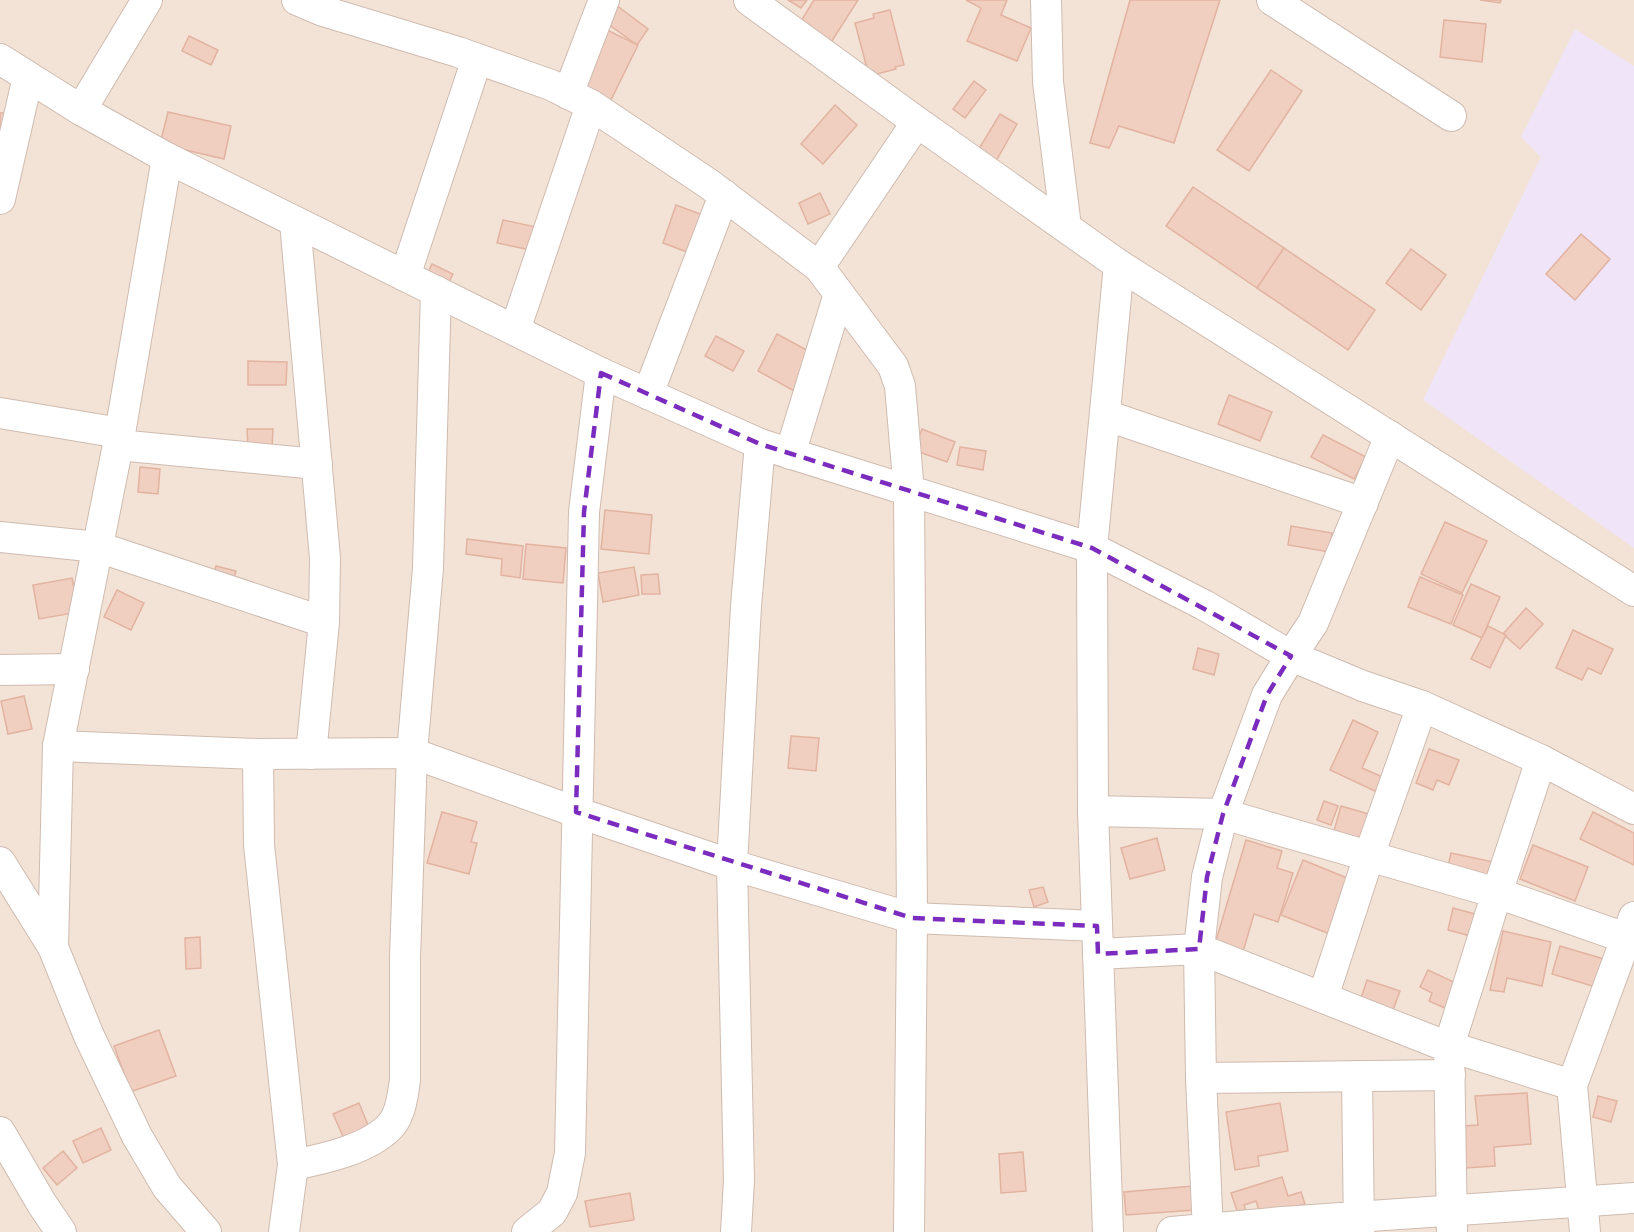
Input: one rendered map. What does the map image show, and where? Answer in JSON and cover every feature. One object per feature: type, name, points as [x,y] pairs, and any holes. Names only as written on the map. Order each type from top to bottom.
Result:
[{"type":"street","points":[[81,110],[147,0]]},
{"type":"street","points":[[297,0],[323,11],[477,59],[551,85],[580,100],[724,195],[819,267],[892,366],[900,386],[909,492],[912,918],[909,1232]]},
{"type":"street","points":[[515,330],[580,100],[604,0]]},
{"type":"street","points":[[749,0],[917,123],[1119,265],[1634,591]]},
{"type":"street","points":[[1046,0],[1048,82],[1066,227]]},
{"type":"street","points":[[1272,0],[1451,116]]},
{"type":"street","points":[[0,59],[81,110],[167,158],[601,373],[760,444],[1092,548],[1204,605],[1290,656],[1363,686],[1422,706],[1541,760],[1634,809]]},
{"type":"street","points":[[405,276],[477,59]]},
{"type":"street","points":[[0,198],[28,77]]},
{"type":"street","points":[[819,267],[917,123]]},
{"type":"street","points":[[53,947],[58,746],[119,439],[167,158]]},
{"type":"street","points":[[648,394],[724,195]]},
{"type":"street","points":[[295,222],[325,558],[324,622],[311,754]]},
{"type":"street","points":[[1108,1232],[1093,811],[1092,548],[1119,265]]},
{"type":"street","points":[[293,1165],[326,1158],[371,1141],[393,1124],[403,1099],[412,753],[428,567],[436,291]]},
{"type":"street","points":[[790,454],[839,294]]},
{"type":"street","points":[[527,1232],[552,1212],[562,1194],[570,1153],[584,512],[601,373]]},
{"type":"street","points":[[0,413],[119,439],[317,464]]},
{"type":"street","points":[[1105,415],[1363,503]]},
{"type":"street","points":[[1207,1231],[1198,949],[1208,877],[1223,814],[1267,695],[1313,622],[1390,436]]},
{"type":"street","points":[[736,1232],[739,1180],[732,865],[746,606],[760,444]]},
{"type":"street","points":[[0,537],[98,547],[324,622]]},
{"type":"street","points":[[0,670],[74,669]]},
{"type":"street","points":[[1323,997],[1369,856],[1422,706]]},
{"type":"street","points":[[58,746],[258,754],[412,753],[732,865],[912,918],[1098,940],[1198,949],[1323,997],[1449,1060],[1572,1085]]},
{"type":"street","points":[[258,754],[258,845],[293,1165],[284,1232]]},
{"type":"street","points":[[1451,1222],[1449,1060],[1497,893],[1541,760]]},
{"type":"street","points":[[1093,811],[1223,814],[1631,932],[1572,1085],[1585,1232]]},
{"type":"street","points":[[0,862],[53,947],[89,1036],[137,1136],[167,1186],[206,1232]]},
{"type":"street","points":[[1201,1078],[1357,1076],[1449,1060]]},
{"type":"street","points":[[1357,1076],[1359,1225]]},
{"type":"street","points":[[0,1132],[61,1232]]},
{"type":"street","points":[[1172,1232],[1207,1231],[1283,1222],[1359,1225],[1451,1222],[1582,1202],[1634,1198]]},
{"type":"highlighted area","points":[[601,373],[760,444],[1092,548],[1291,656],[1267,695],[1223,814],[1207,877],[1199,949],[1098,954],[1097,926],[912,918],[576,812],[584,512]]},
{"type":"shaded area","points":[[0,0],[1634,0],[1634,1232],[0,1232]]},
{"type":"shaded area","points":[[1575,29],[1634,66],[1634,548],[1423,400],[1541,157],[1521,137]]},
{"type":"building","points":[[788,0],[807,0],[801,8]]},
{"type":"building","points":[[814,0],[858,0],[830,44],[799,24]]},
{"type":"building","points":[[966,0],[1007,0],[1001,15],[1031,28],[1017,61],[967,41],[981,8]]},
{"type":"building","points":[[1130,0],[1220,0],[1174,143],[1119,126],[1109,148],[1090,143]]},
{"type":"building","points":[[1480,0],[1501,0],[1500,3]]},
{"type":"building","points":[[616,5],[648,29],[637,45],[604,21]]},
{"type":"building","points":[[890,10],[904,65],[869,76],[855,23],[874,18],[873,14]]},
{"type":"building","points":[[1444,20],[1486,24],[1482,62],[1440,57]]},
{"type":"building","points":[[605,29],[638,45],[604,114],[573,100]]},
{"type":"building","points":[[189,36],[218,50],[211,65],[182,51]]},
{"type":"building","points":[[1271,70],[1302,91],[1249,171],[1217,150]]},
{"type":"building","points":[[974,81],[986,90],[965,118],[953,109]]},
{"type":"building","points":[[835,105],[857,125],[823,164],[801,144]]},
{"type":"building","points":[[168,112],[231,126],[224,159],[160,144]]},
{"type":"building","points":[[0,113],[9,113],[0,142]]},
{"type":"building","points":[[1000,114],[1017,124],[995,163],[977,152]]},
{"type":"building","points":[[1193,187],[1284,248],[1257,288],[1166,226]]},
{"type":"building","points":[[820,193],[830,214],[808,224],[799,203]]},
{"type":"building","points":[[676,205],[708,217],[695,255],[663,243]]},
{"type":"building","points":[[503,220],[550,230],[545,253],[497,243]]},
{"type":"building","points":[[1581,234],[1610,259],[1575,300],[1546,274]]},
{"type":"building","points":[[1284,248],[1375,310],[1348,350],[1257,288]]},
{"type":"building","points":[[1411,249],[1446,275],[1421,310],[1386,283]]},
{"type":"building","points":[[432,264],[453,274],[442,295],[422,285]]},
{"type":"building","points":[[777,334],[816,355],[796,392],[758,371]]},
{"type":"building","points":[[716,336],[744,351],[733,371],[705,356]]},
{"type":"building","points":[[248,361],[287,362],[286,385],[248,385]]},
{"type":"building","points":[[1229,395],[1272,412],[1260,441],[1218,424]]},
{"type":"building","points":[[247,429],[273,429],[272,449],[248,449]]},
{"type":"building","points":[[922,429],[955,442],[947,462],[914,450]]},
{"type":"building","points":[[1323,435],[1366,457],[1354,479],[1311,457]]},
{"type":"building","points":[[960,447],[986,451],[983,470],[957,465]]},
{"type":"building","points":[[140,467],[160,469],[158,494],[138,492]]},
{"type":"building","points":[[605,510],[652,515],[649,554],[601,549]]},
{"type":"building","points":[[1445,522],[1487,541],[1462,593],[1421,574]]},
{"type":"building","points":[[1291,526],[1332,533],[1329,552],[1288,545]]},
{"type":"building","points":[[467,539],[523,546],[520,578],[501,575],[502,559],[466,554]]},
{"type":"building","points":[[526,544],[566,548],[563,583],[523,579]]},
{"type":"building","points":[[216,566],[236,571],[230,591],[211,585]]},
{"type":"building","points":[[634,567],[639,595],[603,602],[598,573]]},
{"type":"building","points":[[658,574],[660,594],[642,594],[641,575]]},
{"type":"building","points":[[1420,577],[1463,595],[1451,624],[1408,607]]},
{"type":"building","points":[[72,578],[79,612],[39,619],[33,585]]},
{"type":"building","points":[[1471,584],[1500,597],[1482,638],[1453,625]]},
{"type":"building","points":[[117,590],[144,603],[131,630],[104,617]]},
{"type":"building","points":[[1526,608],[1543,624],[1520,649],[1503,634]]},
{"type":"building","points":[[1488,626],[1506,635],[1490,668],[1471,659]]},
{"type":"building","points":[[1573,630],[1613,649],[1601,674],[1588,668],[1582,680],[1556,668]]},
{"type":"building","points":[[1198,648],[1219,654],[1214,675],[1193,669]]},
{"type":"building","points":[[24,696],[32,729],[8,734],[1,701]]},
{"type":"building","points":[[1353,720],[1378,732],[1362,768],[1385,778],[1379,793],[1330,770]]},
{"type":"building","points":[[791,736],[819,738],[816,771],[788,768]]},
{"type":"building","points":[[1429,749],[1459,760],[1449,785],[1437,780],[1433,790],[1416,783]]},
{"type":"building","points":[[1324,801],[1338,806],[1331,825],[1317,820]]},
{"type":"building","points":[[1341,806],[1369,814],[1360,846],[1332,838]]},
{"type":"building","points":[[442,812],[477,822],[471,842],[477,843],[469,874],[427,863]]},
{"type":"building","points":[[1593,812],[1634,833],[1634,865],[1580,839]]},
{"type":"building","points":[[1157,838],[1165,870],[1130,879],[1121,848]]},
{"type":"building","points":[[1246,840],[1282,851],[1277,868],[1293,873],[1278,922],[1254,914],[1240,962],[1212,954]]},
{"type":"building","points":[[1533,845],[1588,867],[1575,901],[1520,879]]},
{"type":"building","points":[[1451,853],[1503,864],[1497,887],[1446,876]]},
{"type":"building","points":[[1303,860],[1357,882],[1335,936],[1281,915]]},
{"type":"building","points":[[1043,887],[1048,902],[1034,907],[1029,890]]},
{"type":"building","points":[[1453,908],[1479,915],[1474,937],[1448,930]]},
{"type":"building","points":[[1503,931],[1551,942],[1542,986],[1507,978],[1504,992],[1490,990]]},
{"type":"building","points":[[200,937],[201,968],[186,969],[185,938]]},
{"type":"building","points":[[1560,946],[1614,962],[1606,990],[1552,974]]},
{"type":"building","points":[[1428,970],[1458,984],[1447,1009],[1429,1001],[1432,993],[1420,987]]},
{"type":"building","points":[[1367,980],[1400,991],[1389,1021],[1357,1010]]},
{"type":"building","points":[[159,1030],[176,1076],[124,1094],[118,1075],[124,1073],[114,1046]]},
{"type":"building","points":[[1527,1093],[1531,1144],[1494,1147],[1495,1166],[1465,1168],[1462,1126],[1478,1125],[1475,1096]]},
{"type":"building","points":[[1598,1096],[1617,1101],[1611,1122],[1593,1117]]},
{"type":"building","points":[[359,1103],[370,1130],[345,1141],[333,1114]]},
{"type":"building","points":[[1280,1103],[1288,1151],[1258,1156],[1259,1166],[1235,1170],[1226,1112]]},
{"type":"building","points":[[101,1128],[111,1150],[83,1163],[73,1141]]},
{"type":"building","points":[[63,1151],[77,1168],[57,1185],[43,1168]]},
{"type":"building","points":[[1023,1152],[1026,1191],[1001,1193],[999,1154]]},
{"type":"building","points":[[1282,1177],[1288,1196],[1301,1192],[1305,1204],[1292,1208],[1266,1232],[1256,1201],[1244,1205],[1249,1220],[1241,1222],[1231,1193]]},
{"type":"building","points":[[1193,1186],[1195,1210],[1126,1215],[1124,1192]]},
{"type":"building","points":[[630,1193],[634,1220],[590,1227],[585,1201]]}]
